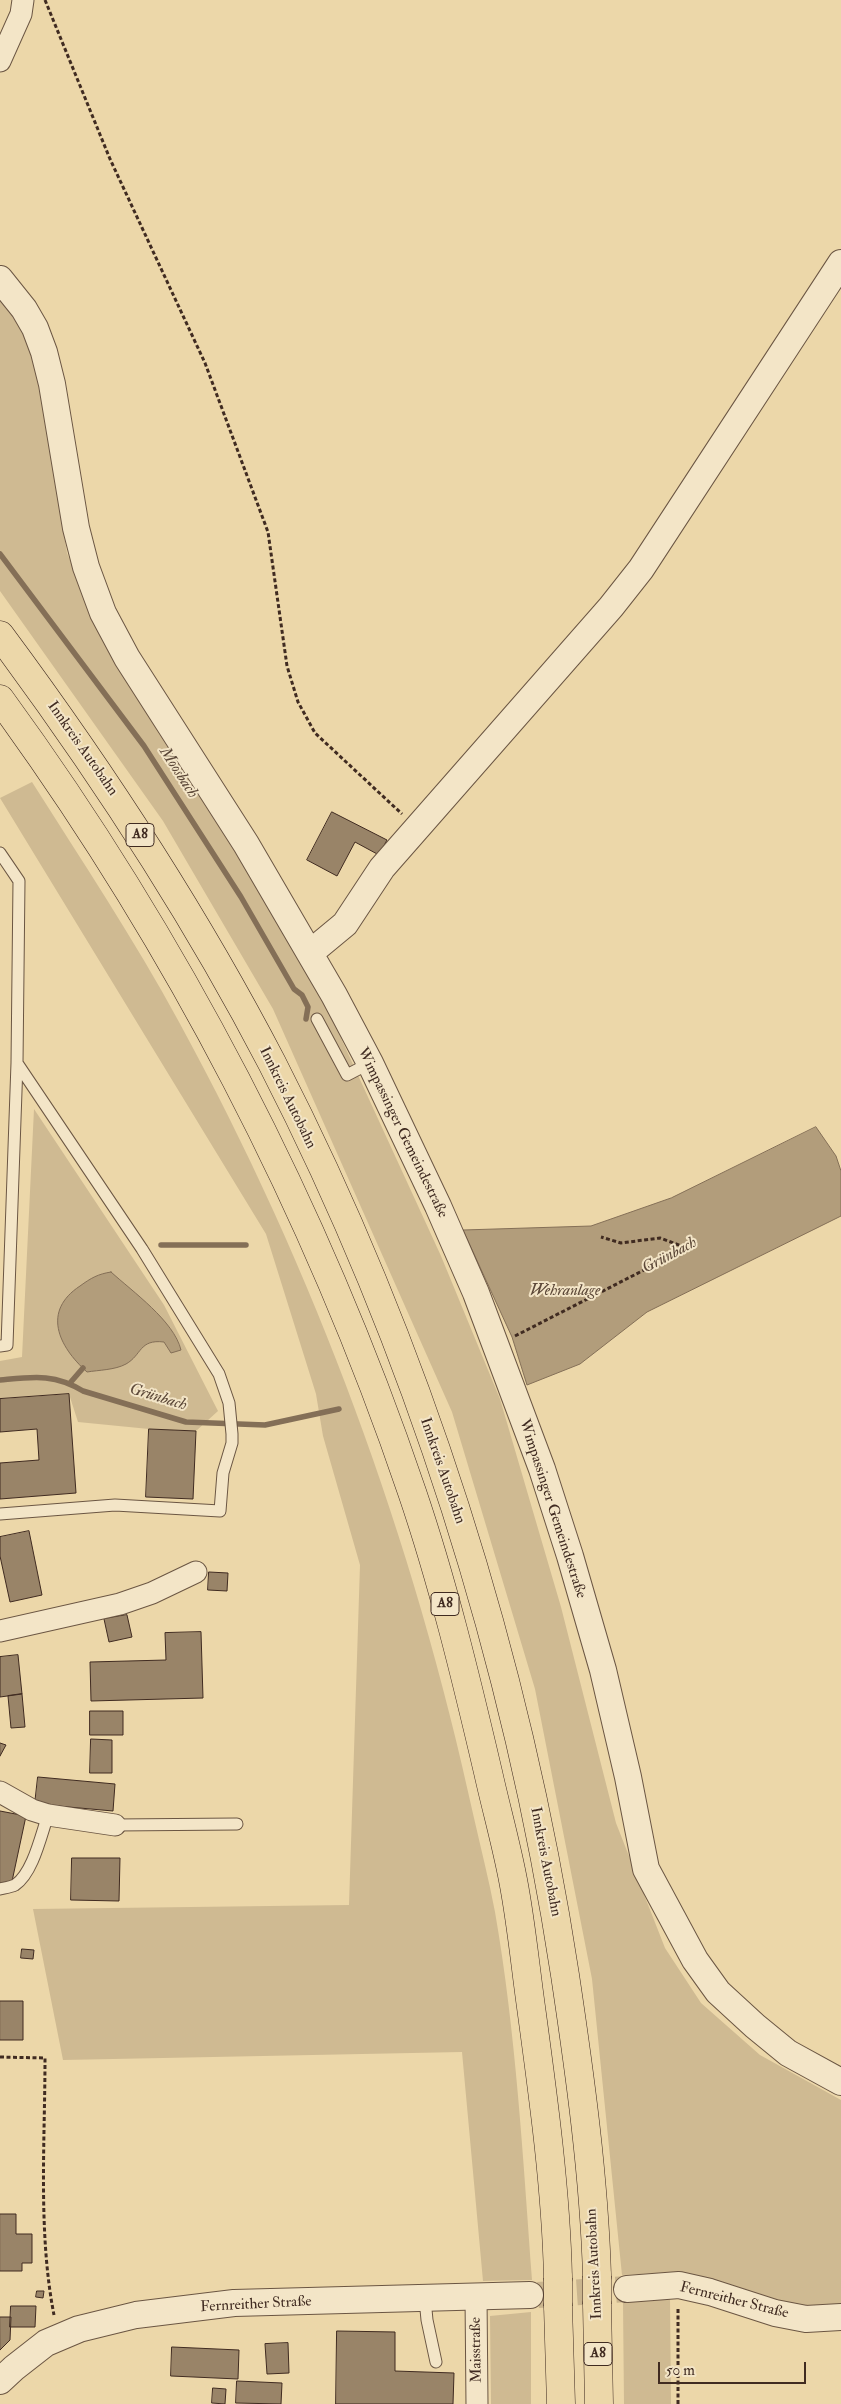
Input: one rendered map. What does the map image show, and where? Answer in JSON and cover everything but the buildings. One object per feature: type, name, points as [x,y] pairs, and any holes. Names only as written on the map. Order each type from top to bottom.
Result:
[{"type":"highway","name":"Innkreis Autobahn","points":[[0,635],[64,722],[126,813],[196,928],[272,1063],[324,1173],[380,1300],[446,1479],[504,1674],[550,1874],[582,2085],[597,2276],[599,2404]]},
{"type":"highway","name":"A8","points":[[0,699],[59,780],[167,950],[239,1085],[290,1188],[346,1316],[412,1493],[466,1677],[513,1881],[542,2088],[558,2278],[561,2404]]},
{"type":"street","points":[[0,61],[21,14],[23,0]]},
{"type":"street","points":[[310,953],[345,924],[382,868],[641,569],[841,263]]},
{"type":"street","name":"Wimpassinger Gemeindestraße","points":[[0,279],[24,309],[35,328],[44,352],[52,384],[76,528],[86,567],[104,613],[132,666],[246,844],[310,953],[370,1063],[438,1206],[496,1344],[542,1469],[602,1670],[628,1777],[646,1869],[695,1960],[718,1992],[788,2053],[841,2082]]},
{"type":"street","points":[[0,1631],[120,1604],[196,1572]]},
{"type":"street","points":[[0,1792],[32,1810],[48,1815],[115,1825]]},
{"type":"street","name":"Fernreither Straße","points":[[627,2289],[679,2285],[710,2292],[776,2313],[806,2318],[841,2317]]},
{"type":"street","name":"Fernreither Straße","points":[[0,2382],[14,2368],[40,2348],[59,2338],[79,2329],[136,2315],[234,2303],[530,2295]]},
{"type":"street","name":"Maisstraße","points":[[476,2296],[477,2404]]},
{"type":"lane","points":[[0,853],[19,881],[17,1063],[7,1345],[0,1346]]},
{"type":"lane","points":[[317,1019],[347,1075],[370,1063]]},
{"type":"lane","points":[[0,1514],[115,1505],[220,1511],[223,1473],[232,1443],[229,1403],[219,1374],[142,1249],[17,1063]]},
{"type":"lane","points":[[0,1889],[15,1885],[32,1862],[48,1815]]},
{"type":"lane","points":[[115,1825],[237,1824]]},
{"type":"lane","points":[[425,2299],[426,2320],[436,2362]]},
{"type":"path","points":[[45,0],[110,159],[205,363],[268,532],[287,666],[298,702],[315,733],[416,828]]},
{"type":"path","points":[[496,1344],[686,1248],[660,1238],[621,1243],[601,1237]]},
{"type":"path","points":[[0,2057],[45,2058],[45,2220],[48,2285],[59,2338]]},
{"type":"path","points":[[678,2404],[679,2285]]},
{"type":"shaded area","points":[[0,298],[31,340],[67,553],[94,622],[159,734],[242,863],[317,986],[441,1256],[500,1399],[561,1607],[616,1823],[665,1948],[701,2003],[760,2055],[841,2100],[841,2309],[806,2311],[675,2272],[622,2275],[592,1979],[535,1689],[452,1412],[273,1009],[163,821],[0,591]]},
{"type":"shaded area","points":[[32,782],[144,961],[179,1022],[228,1116],[274,1212],[316,1310],[355,1409],[390,1510],[422,1611],[450,1714],[495,1912],[514,2049],[532,2280],[483,2281],[462,2052],[63,2060],[33,1909],[349,1905],[360,1565],[323,1436],[316,1394],[266,1234],[0,798]]},
{"type":"shaded area","points":[[34,1109],[164,1305],[218,1411],[196,1431],[149,1429],[78,1422],[69,1394],[0,1399],[0,1361],[22,1357]]},
{"type":"shaded area","points":[[670,2298],[671,2404],[624,2404],[623,2303]]},
{"type":"shaded area","points":[[531,2312],[531,2404],[491,2404],[490,2316]]},
{"type":"water","name":"Wehranlage","points":[[816,1127],[836,1156],[841,1171],[841,1216],[647,1312],[580,1364],[527,1385],[512,1337],[463,1230],[591,1226],[671,1198]]},
{"type":"water","points":[[111,1272],[162,1318],[177,1339],[181,1350],[171,1353],[164,1342],[150,1343],[145,1345],[131,1360],[122,1366],[87,1372],[77,1362],[68,1351],[58,1329],[58,1317],[61,1306],[68,1296],[84,1283],[98,1275]]},
{"type":"waterway","name":"Moosbach","points":[[0,554],[144,746],[241,897],[294,989],[302,995],[308,1007],[306,1019]]},
{"type":"waterway","points":[[161,1245],[246,1245]]},
{"type":"waterway","points":[[70,1383],[83,1368]]},
{"type":"waterway","name":"Grünbach","points":[[0,1380],[33,1377],[62,1381],[83,1391],[186,1422],[265,1425],[339,1409]]},
{"type":"tunnel","points":[[538,2295],[627,2289]]}]
